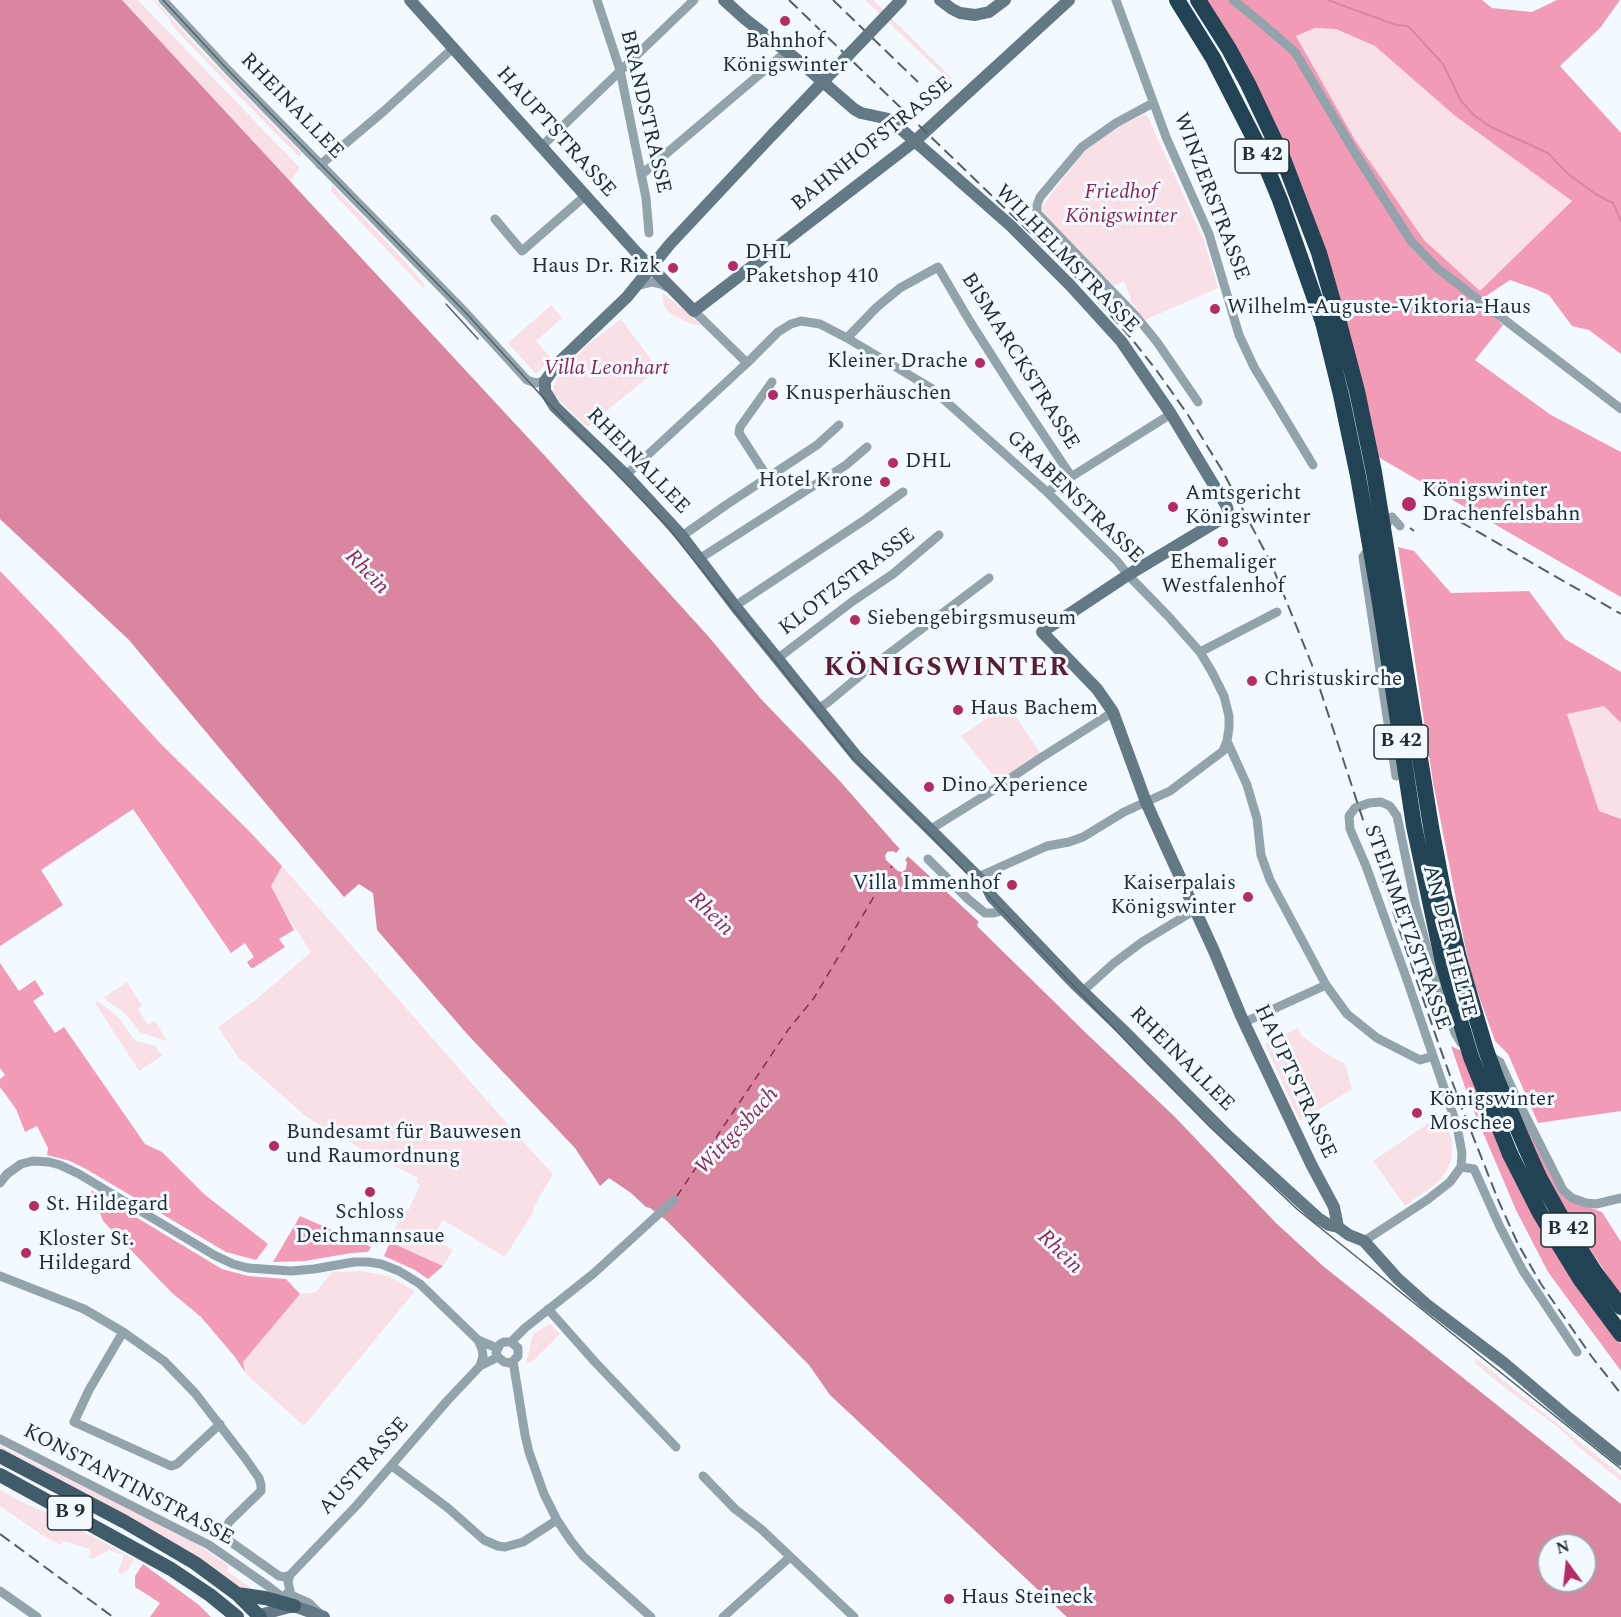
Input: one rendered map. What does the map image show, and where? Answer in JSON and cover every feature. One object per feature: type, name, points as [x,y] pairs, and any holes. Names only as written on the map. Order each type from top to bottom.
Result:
[{"type":"highway","name":"B 42","points":[[1177,0],[1218,67],[1256,142],[1330,321]]},
{"type":"highway","name":"B 42","points":[[1198,0],[1248,84],[1282,156],[1307,220],[1330,321],[1341,395],[1358,476],[1414,826],[1439,947],[1458,1017],[1471,1057],[1518,1151],[1557,1241],[1594,1298],[1621,1334]]},
{"type":"highway","name":"B 42","points":[[1518,1151],[1540,1179],[1570,1233],[1621,1306]]},
{"type":"main road","name":"B 9","points":[[0,1456],[180,1553],[237,1594],[258,1616]]},
{"type":"main road","name":"B 9","points":[[0,1475],[171,1569],[210,1595],[237,1617]]},
{"type":"main road","points":[[237,1594],[292,1601]]},
{"type":"main road","points":[[210,1595],[219,1617]]},
{"type":"street","name":"RHEINALLEE","points":[[164,0],[228,70],[465,312],[527,380],[536,383],[545,381],[545,391],[555,407],[626,475],[682,537],[857,757],[986,885],[992,897],[1076,985],[1229,1137],[1318,1218],[1329,1225],[1338,1227]]},
{"type":"street","name":"HAUPTSTRASSE","points":[[410,0],[636,252],[747,363]]},
{"type":"street","name":"BRANDSTRASSE","points":[[597,0],[620,70],[646,198],[649,233]]},
{"type":"street","points":[[541,147],[694,0]]},
{"type":"street","name":"WILHELMSTRASSE","points":[[724,0],[854,109],[861,113],[889,119],[917,140],[1011,226],[1070,285],[1121,342],[1179,425],[1227,507],[1228,513],[1128,575]]},
{"type":"street","points":[[545,381],[558,363],[637,286],[670,244],[901,0]]},
{"type":"street","points":[[940,0],[952,9],[970,15],[989,12],[1005,0]]},
{"type":"street","name":"BAHNHOFSTRASSE","points":[[694,310],[917,140],[1069,0]]},
{"type":"street","name":"WINZERSTRASSE","points":[[1116,0],[1166,137],[1209,234],[1239,335],[1254,367],[1313,465]]},
{"type":"street","points":[[1233,0],[1295,52],[1354,153],[1411,241],[1437,268],[1621,409]]},
{"type":"street","points":[[320,165],[452,49]]},
{"type":"street","points":[[640,175],[786,52]]},
{"type":"street","points":[[1153,103],[1116,123],[1082,147],[1040,197],[1037,213],[1140,321],[1198,402]]},
{"type":"street","points":[[495,219],[522,251],[585,196]]},
{"type":"street","points":[[636,252],[650,251],[670,244]]},
{"type":"street","name":"BISMARCKSTRASSE","points":[[847,338],[876,307],[900,288],[938,267],[1012,389],[1071,476]]},
{"type":"street","points":[[637,286],[652,282],[674,290]]},
{"type":"street","name":"GRABENSTRASSE","points":[[626,475],[778,332],[801,321],[820,324],[931,388],[1047,492],[1117,561],[1200,652],[1224,696],[1229,716],[1227,741]]},
{"type":"street","points":[[768,478],[740,433],[740,427],[772,382]]},
{"type":"street","points":[[1047,492],[1171,414]]},
{"type":"street","points":[[682,537],[817,445],[839,425]]},
{"type":"street","points":[[699,559],[807,492],[846,465],[867,447]]},
{"type":"street","points":[[735,606],[903,492]]},
{"type":"street","points":[[1396,776],[1363,557],[1392,516],[1400,525]]},
{"type":"street","name":"KLOTZSTRASSE","points":[[777,659],[853,601],[893,574],[939,535]]},
{"type":"street","name":"HAUPTSTRASSE","points":[[1128,575],[1042,632],[1097,689],[1113,712],[1146,802],[1245,1022],[1311,1164],[1334,1207],[1338,1227]]},
{"type":"street","points":[[817,709],[989,578]]},
{"type":"street","points":[[1200,652],[1277,612]]},
{"type":"street","points":[[931,829],[1113,712]]},
{"type":"street","points":[[978,877],[1047,846],[1083,837],[1124,812],[1170,790],[1223,751],[1227,741]]},
{"type":"street","points":[[1227,741],[1247,785],[1257,819],[1261,855],[1270,880],[1326,985],[1347,1014],[1377,1038],[1420,1060],[1433,1056]]},
{"type":"street","name":"AN DER HELTE","points":[[1350,812],[1369,803],[1381,802],[1394,810],[1432,967],[1455,1033],[1462,1044],[1500,1062],[1563,1190],[1572,1198],[1586,1203],[1596,1204],[1621,1198]]},
{"type":"street","name":"STEINMETZSTRASSE","points":[[1350,812],[1348,821],[1350,829],[1388,926],[1457,1126],[1461,1147],[1461,1167]]},
{"type":"street","points":[[928,859],[985,913],[1005,910]]},
{"type":"street","points":[[972,902],[985,904],[992,897]]},
{"type":"street","points":[[1083,991],[1142,942],[1195,910]]},
{"type":"street","points":[[1245,1022],[1326,985]]},
{"type":"street","points":[[0,1183],[7,1174],[21,1164],[33,1161],[60,1165],[79,1174],[214,1255],[248,1268],[291,1271],[354,1262],[381,1264],[399,1271],[420,1284],[478,1340],[498,1353],[507,1363],[513,1361],[519,1352],[517,1346],[511,1342]]},
{"type":"street","points":[[1364,1240],[1427,1200],[1450,1182],[1461,1167],[1474,1169],[1523,1271],[1577,1352]]},
{"type":"street","name":"AUSTRASSE","points":[[290,1575],[357,1505],[447,1401],[480,1366],[498,1353],[504,1342],[511,1342],[525,1328],[593,1274],[674,1200]]},
{"type":"street","points":[[1338,1227],[1349,1235],[1364,1240],[1398,1280],[1419,1298],[1504,1363],[1621,1460]]},
{"type":"street","points":[[0,1276],[84,1309],[123,1332],[164,1361],[195,1393],[220,1424],[259,1479],[261,1491],[229,1522],[225,1533],[231,1542],[279,1576],[290,1575]]},
{"type":"street","points":[[548,1309],[676,1447]]},
{"type":"street","points":[[123,1332],[89,1390],[74,1422],[171,1466],[177,1464],[220,1424]]},
{"type":"street","points":[[478,1340],[483,1356],[480,1366]]},
{"type":"street","points":[[513,1361],[529,1452],[544,1494],[557,1520],[583,1556],[651,1617]]},
{"type":"street","name":"KONSTANTINSTRASSE","points":[[0,1439],[209,1545],[292,1601]]},
{"type":"street","points":[[392,1466],[448,1508],[484,1540],[498,1546],[505,1547],[523,1542],[557,1520]]},
{"type":"street","points":[[703,1476],[735,1509],[760,1529],[854,1617]]},
{"type":"street","points":[[723,1617],[790,1557]]},
{"type":"street","points":[[290,1575],[288,1582],[292,1601],[318,1616]]},
{"type":"street","points":[[0,1591],[37,1617]]},
{"type":"street","points":[[258,1616],[292,1601]]},
{"type":"street","points":[[639,1606],[641,1617]]},
{"type":"green space","points":[[122,0],[138,0],[300,168],[290,181],[253,139]]},
{"type":"green space","points":[[152,0],[155,0],[302,154],[299,157],[180,34]]},
{"type":"green space","points":[[865,0],[873,0],[952,78],[949,80]]},
{"type":"green space","points":[[1315,28],[1336,29],[1375,46],[1454,115],[1572,201],[1480,292],[1424,240],[1355,140],[1296,36]]},
{"type":"green space","name":"Friedhof Königswinter","points":[[1146,113],[1204,240],[1218,288],[1145,320],[1132,303],[1124,281],[1114,286],[1044,215],[1042,207],[1084,151],[1117,128]]},
{"type":"green space","points":[[332,185],[426,286],[423,288],[331,191]]},
{"type":"green space","points":[[662,293],[701,325],[694,325],[669,313],[664,306]]},
{"type":"green space","points":[[551,305],[562,318],[536,341],[552,359],[536,374],[508,343]]},
{"type":"green space","name":"Villa Leonhart","points":[[621,319],[658,369],[587,427],[554,395],[553,388],[557,378],[586,346]]},
{"type":"green space","points":[[1008,704],[1041,755],[999,783],[961,736]]},
{"type":"green space","points":[[1604,706],[1621,723],[1621,819],[1599,811],[1567,714]]},
{"type":"green space","points":[[282,866],[553,1174],[532,1214],[505,1257],[443,1220],[432,1238],[453,1250],[443,1266],[389,1241],[404,1210],[408,1211],[420,1185],[416,1183],[418,1178],[308,1118],[238,1057],[218,1027],[257,999],[311,952],[270,886]]},
{"type":"green space","points":[[127,982],[142,1006],[138,1009],[148,1025],[155,1021],[167,1041],[141,1033],[125,1013],[103,998]]},
{"type":"green space","points":[[98,1001],[119,1018],[136,1041],[155,1046],[162,1056],[139,1071],[95,1003]]},
{"type":"green space","points":[[1298,1028],[1301,1035],[1322,1051],[1345,1064],[1352,1089],[1300,1121],[1265,1044]]},
{"type":"green space","points":[[1442,1114],[1452,1140],[1452,1157],[1447,1170],[1438,1182],[1405,1206],[1373,1161]]},
{"type":"green space","points":[[362,1271],[388,1276],[415,1291],[304,1426],[246,1374],[243,1362],[300,1294],[316,1292],[332,1272]]},
{"type":"green space","points":[[549,1324],[560,1334],[534,1360],[526,1364],[533,1334]]},
{"type":"green space","points":[[1477,1359],[1621,1475],[1621,1481],[1576,1445],[1558,1427],[1474,1362]]},
{"type":"green space","points":[[0,1446],[179,1533],[228,1566],[227,1571],[260,1594],[238,1588],[195,1555],[0,1450]]},
{"type":"green space","points":[[0,1490],[59,1518],[134,1559],[128,1570],[122,1574],[118,1572],[124,1555],[109,1550],[93,1559],[89,1557],[90,1549],[63,1541],[61,1545],[42,1535],[0,1506]]},
{"type":"shaded area","points":[[1204,0],[1482,0],[1492,8],[1532,12],[1557,0],[1620,0],[1600,28],[1560,66],[1621,133],[1621,354],[1589,330],[1572,326],[1549,295],[1510,280],[1477,302],[1503,325],[1475,360],[1551,415],[1621,452],[1621,597],[1378,457],[1316,233]],"holes":[[[1315,28],[1336,29],[1375,46],[1454,115],[1572,201],[1480,291],[1424,240],[1355,140],[1296,36]]]},
{"type":"shaded area","points":[[1398,547],[1414,551],[1451,593],[1529,591],[1565,639],[1621,672],[1621,723],[1604,706],[1567,714],[1599,811],[1621,819],[1621,1111],[1538,1123],[1508,1054],[1495,1041],[1470,971],[1433,782]]},
{"type":"shaded area","points":[[0,571],[160,743],[282,866],[271,886],[294,930],[279,939],[285,947],[253,968],[247,962],[254,957],[245,943],[231,953],[133,809],[41,870],[63,905],[0,946]]},
{"type":"shaded area","points":[[0,963],[19,991],[35,980],[44,994],[33,1001],[55,1033],[64,1027],[145,1144],[162,1152],[204,1194],[268,1244],[256,1260],[226,1252],[86,1169],[70,1161],[47,1155],[48,1148],[37,1126],[25,1132],[16,1109],[0,1087],[0,1079],[5,1075],[0,1068]]},
{"type":"shaded area","points":[[1451,1046],[1464,1052],[1482,1107],[1513,1174],[1586,1297],[1621,1344],[1621,1371],[1548,1272],[1516,1210],[1470,1102]]},
{"type":"shaded area","points":[[1518,1107],[1562,1195],[1571,1201],[1602,1212],[1621,1242],[1621,1296],[1562,1207],[1539,1160]]},
{"type":"shaded area","points":[[91,1190],[222,1269],[248,1276],[286,1279],[300,1294],[243,1362],[245,1372],[201,1317],[172,1293],[103,1221]]},
{"type":"shaded area","points":[[300,1216],[371,1247],[368,1252],[305,1261],[273,1262]]},
{"type":"shaded area","points":[[390,1242],[443,1266],[428,1279],[415,1270],[384,1256]]},
{"type":"shaded area","points":[[143,1564],[199,1605],[211,1617],[150,1617],[160,1603],[135,1587],[135,1576]]},
{"type":"water","points":[[0,0],[122,0],[545,456],[708,636],[761,699],[838,779],[897,846],[979,922],[978,927],[1174,1116],[1276,1223],[1323,1266],[1621,1504],[1621,1617],[1067,1617],[830,1395],[809,1365],[667,1221],[609,1178],[600,1186],[575,1148],[467,1034],[377,930],[373,893],[359,884],[344,897],[129,640],[0,519]]},
{"type":"pier","points":[[901,847],[910,854],[905,860],[906,869],[902,872],[886,860],[885,856],[887,852],[896,853]]},
{"type":"waterway","points":[[1328,0],[1396,25],[1408,26],[1443,64],[1461,101],[1475,116],[1491,127],[1548,153],[1568,174],[1597,195],[1613,203],[1621,221]]},
{"type":"ferry route","points":[[677,1196],[788,1030],[814,998],[892,866]]},
{"type":"tram line","points":[[163,0],[228,70],[465,312],[549,404],[664,523],[851,756],[937,842],[1210,1127],[1298,1210],[1621,1469]]},
{"type":"tram line","points":[[446,304],[478,339]]},
{"type":"railway","points":[[789,0],[1075,276],[1131,338],[1157,371],[1222,470],[1271,563],[1312,665],[1439,1045],[1499,1202],[1518,1244],[1541,1284],[1621,1394]]},
{"type":"railway","points":[[833,0],[918,82]]},
{"type":"railway","points":[[1428,506],[1459,521],[1621,614]]},
{"type":"railway","points":[[1410,528],[1414,531]]},
{"type":"railway","points":[[0,1534],[113,1617]]},
{"type":"place","name":"Bahnhof Königswinter","points":[[785,21]]},
{"type":"place","name":"DHL Paketshop 410","points":[[733,266]]},
{"type":"place","name":"Haus Dr. Rizk","points":[[673,268]]},
{"type":"place","name":"Wilhelm-Auguste-Viktoria-Haus","points":[[1215,309]]},
{"type":"place","name":"Kleiner Drache","points":[[980,363]]},
{"type":"place","name":"Knusperhäuschen","points":[[773,395]]},
{"type":"place","name":"DHL","points":[[893,463]]},
{"type":"place","name":"Hotel Krone","points":[[885,482]]},
{"type":"place","name":"Königswinter Drachenfelsbahn","points":[[1409,504]]},
{"type":"place","name":"Amtsgericht Königswinter","points":[[1173,507]]},
{"type":"place","name":"Ehemaliger Westfalenhof","points":[[1223,542]]},
{"type":"place","name":"Siebengebirgsmuseum","points":[[855,620]]},
{"type":"place","name":"Christuskirche","points":[[1252,681]]},
{"type":"place","name":"Haus Bachem","points":[[958,710]]},
{"type":"place","name":"Dino Xperience","points":[[929,787]]},
{"type":"place","name":"Villa Immenhof","points":[[1012,885]]},
{"type":"place","name":"Kaiserpalais Königswinter","points":[[1248,897]]},
{"type":"place","name":"Königswinter Moschee","points":[[1417,1113]]},
{"type":"place","name":"Bundesamt für Bauwesen und Raumordnung","points":[[274,1146]]},
{"type":"place","name":"Schloss Deichmannsaue","points":[[370,1192]]},
{"type":"place","name":"St. Hildegard","points":[[34,1206]]},
{"type":"place","name":"Kloster St. Hildegard","points":[[26,1253]]},
{"type":"place","name":"Haus Steineck","points":[[949,1599]]},
{"type":"district","name":"KÖNIGSWINTER","points":[[947,670]]},
{"type":"water label","name":"Rhein","points":[[366,573]]},
{"type":"water label","name":"Rhein","points":[[710,915]]},
{"type":"water label","name":"Wittgesbach","points":[[738,1132]]},
{"type":"water label","name":"Rhein","points":[[1059,1253]]}]
